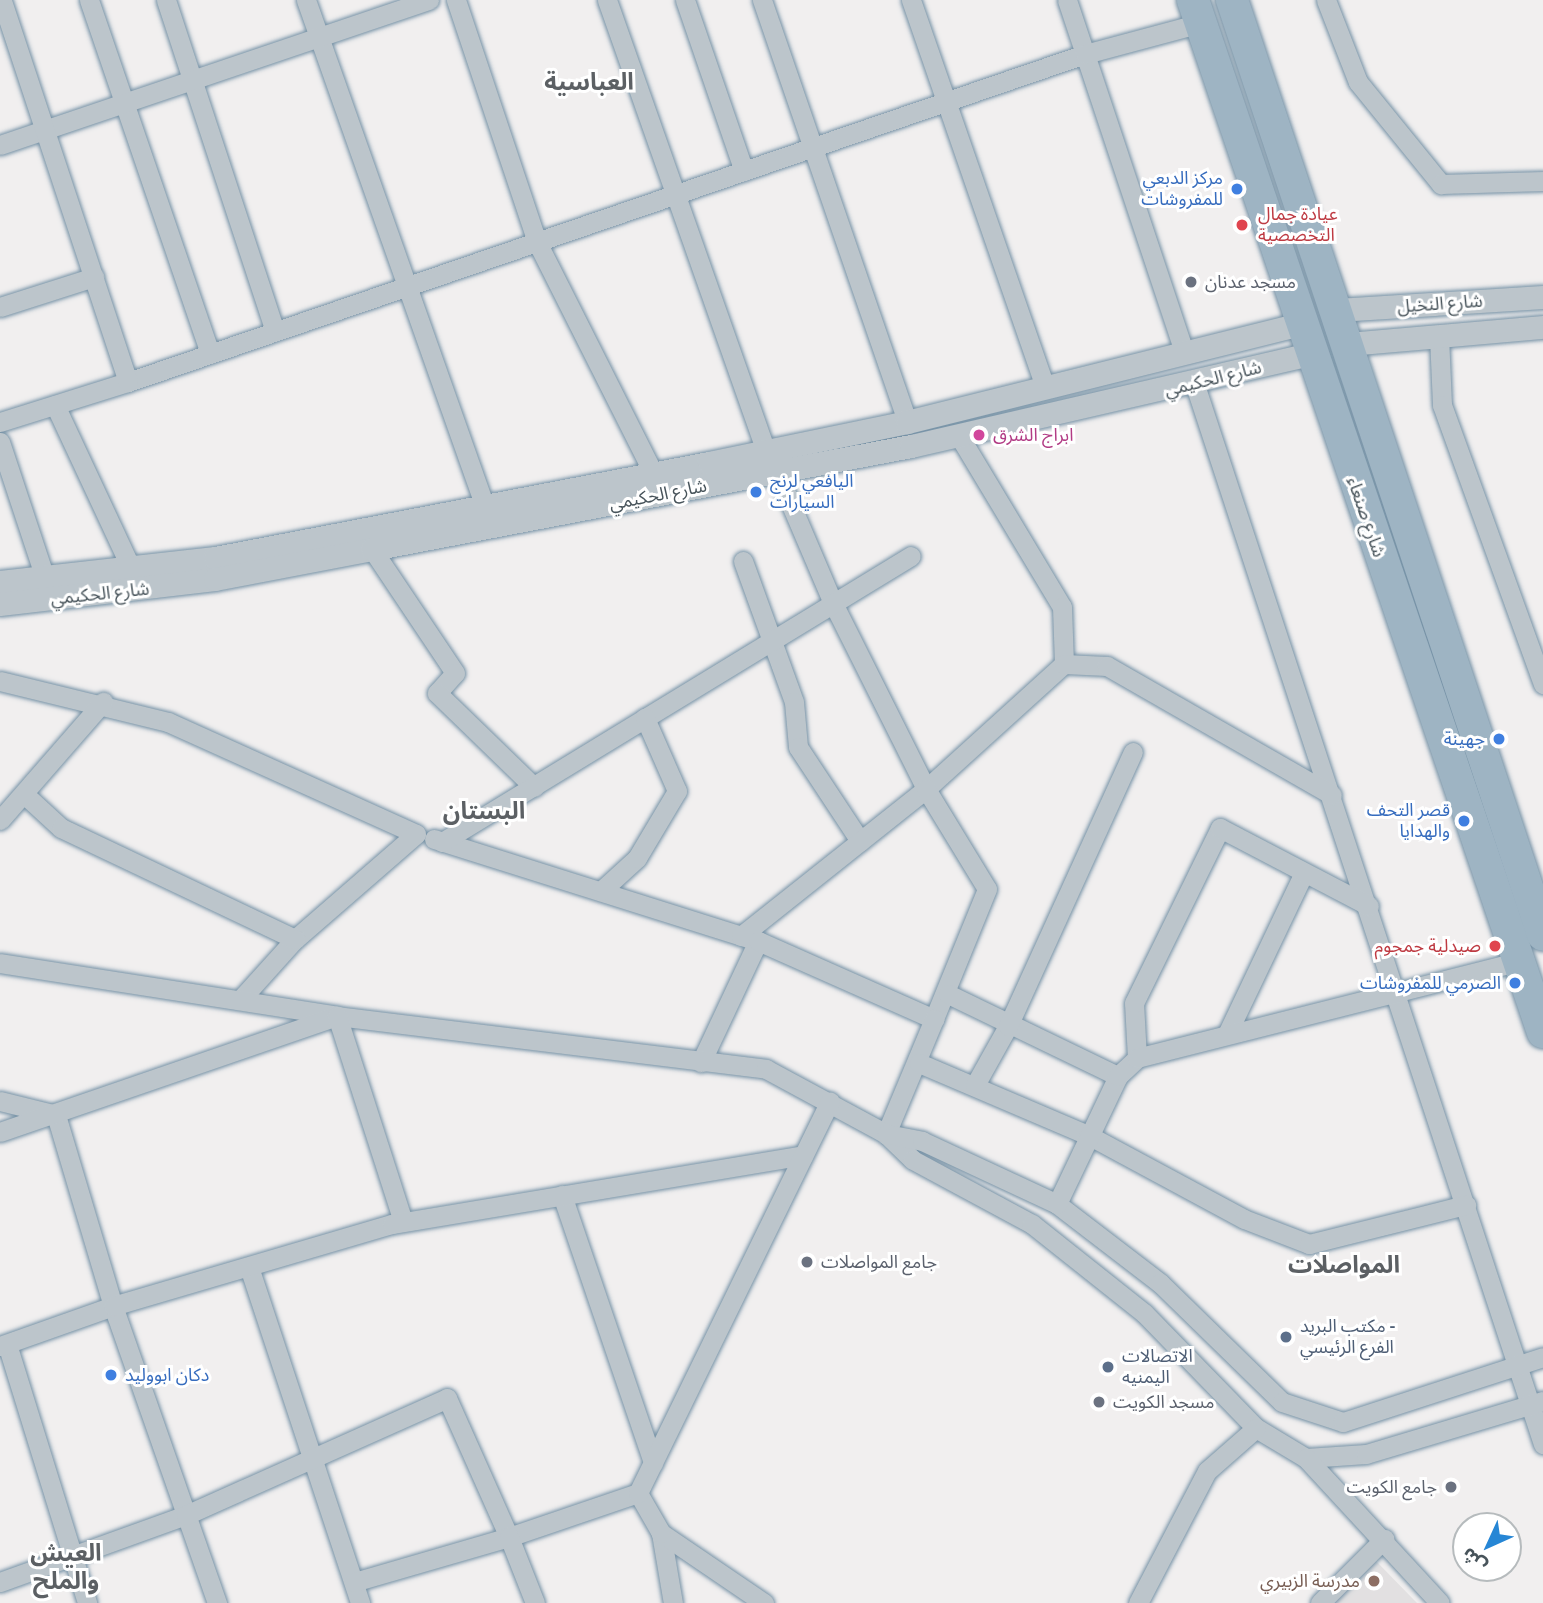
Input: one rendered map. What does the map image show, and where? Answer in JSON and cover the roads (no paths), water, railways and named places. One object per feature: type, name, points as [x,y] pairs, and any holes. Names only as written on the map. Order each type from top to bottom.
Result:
[{"type":"highway","name":"شارع صنعاء","points":[[1232,0],[1337,310],[1437,621],[1540,914]]},
{"type":"highway","name":"شارع صنعاء","points":[[1197,12],[1299,324],[1543,1032]]},
{"type":"highway","points":[[1383,566],[1395,575],[1410,572],[1417,559]]},
{"type":"highway","points":[[1404,626],[1416,614],[1437,621]]},
{"type":"street","points":[[2,0],[128,382]]},
{"type":"street","points":[[89,0],[125,104],[159,220],[210,354]]},
{"type":"street","points":[[166,0],[275,332]]},
{"type":"street","points":[[306,0],[484,503]]},
{"type":"street","points":[[0,145],[193,82],[429,0]]},
{"type":"street","points":[[456,0],[537,242],[653,473]]},
{"type":"street","points":[[607,0],[672,195],[771,462],[833,603],[926,789],[986,889],[948,994],[934,1018],[919,1063],[886,1134]]},
{"type":"street","points":[[685,0],[744,171]]},
{"type":"street","points":[[762,0],[907,422]]},
{"type":"street","points":[[911,0],[1044,385]]},
{"type":"street","points":[[1067,0],[1184,352]]},
{"type":"street","points":[[1326,0],[1358,82],[1441,184],[1543,181]]},
{"type":"street","points":[[0,422],[275,332],[1085,54],[1197,12]]},
{"type":"street","points":[[0,307],[94,277]]},
{"type":"street","name":"شارع النخيل","points":[[1337,310],[1543,297]]},
{"type":"street","name":"شارع الحكيمي","points":[[0,604],[188,583],[372,549],[771,462],[1044,385],[1299,324]]},
{"type":"street","name":"شارع النخيل","points":[[1348,344],[1543,327]]},
{"type":"street","points":[[1439,336],[1442,405],[1542,678]]},
{"type":"street","name":"شارع الحكيمي","points":[[0,582],[132,570],[653,473],[771,462],[958,434],[1195,385],[1311,354]]},
{"type":"street","points":[[1195,385],[1369,906],[1517,1366],[1536,1402],[1543,1444]]},
{"type":"street","points":[[55,405],[132,570]]},
{"type":"street","points":[[958,434],[1062,607],[1064,664]]},
{"type":"street","points":[[0,442],[45,578]]},
{"type":"street","points":[[372,549],[455,673],[437,694],[534,787]]},
{"type":"street","points":[[442,842],[911,555]]},
{"type":"street","points":[[743,561],[769,643],[793,702],[798,747],[860,841]]},
{"type":"street","points":[[701,1062],[750,939],[860,841],[926,789],[1064,664],[1107,666],[1332,795]]},
{"type":"street","points":[[0,681],[103,702],[168,722],[416,834],[750,939],[934,1018]]},
{"type":"street","points":[[0,820],[103,702]]},
{"type":"street","points":[[601,891],[637,858],[677,791],[645,719]]},
{"type":"street","points":[[975,1085],[1009,1027],[1133,752]]},
{"type":"street","points":[[23,794],[61,828],[295,939]]},
{"type":"street","points":[[1137,1058],[1134,1003],[1220,828],[1303,875],[1369,906]]},
{"type":"street","points":[[240,1000],[295,939],[416,834]]},
{"type":"street","points":[[1227,1034],[1303,875]]},
{"type":"street","points":[[1057,1204],[1118,1076],[1137,1058],[1227,1034],[1398,995],[1520,961]]},
{"type":"street","points":[[0,963],[337,1016],[766,1069],[830,1101],[886,1134],[913,1160],[1043,1232],[1143,1313],[1256,1428],[1306,1458],[1384,1539],[1440,1603]]},
{"type":"street","points":[[948,994],[1009,1027],[1118,1076]]},
{"type":"street","points":[[0,1132],[56,1115],[337,1016]]},
{"type":"street","points":[[337,1016],[403,1222]]},
{"type":"street","points":[[919,1063],[1088,1135],[1244,1219],[1309,1244],[1466,1205]]},
{"type":"street","points":[[0,1101],[56,1115]]},
{"type":"street","points":[[354,1582],[509,1536],[638,1493],[830,1101]]},
{"type":"street","points":[[56,1115],[113,1306],[216,1603]]},
{"type":"street","points":[[886,1134],[922,1141],[1057,1204],[1160,1283],[1282,1402],[1342,1422],[1543,1357]]},
{"type":"street","points":[[87,1603],[3,1345],[113,1306],[403,1222],[803,1155]]},
{"type":"street","points":[[562,1195],[653,1463]]},
{"type":"street","points":[[249,1266],[360,1603]]},
{"type":"street","points":[[1,1578],[72,1559],[186,1515],[447,1398],[509,1536],[535,1603]]},
{"type":"street","points":[[1306,1458],[1366,1454],[1536,1402]]},
{"type":"street","points":[[1139,1603],[1207,1471],[1256,1428]]},
{"type":"street","points":[[638,1493],[661,1534],[673,1603]]},
{"type":"street","points":[[661,1534],[764,1603]]},
{"type":"street","points":[[1320,1603],[1384,1539]]},
{"type":"place","name":"مركز الدبعي للمفروشات","points":[[1237,189]]},
{"type":"place","name":"عيادة جمال التخصصية","points":[[1242,225]]},
{"type":"place","name":"مسجد عدنان","points":[[1191,282]]},
{"type":"place","name":"ابراج الشرق","points":[[979,435]]},
{"type":"place","name":"اليافعي لرنج السيارات","points":[[756,492]]},
{"type":"place","name":"جهينة","points":[[1499,739]]},
{"type":"place","name":"قصر التحف والهدايا","points":[[1464,821]]},
{"type":"place","name":"صيدلية جمجوم","points":[[1495,946]]},
{"type":"place","name":"الصرمي للمفروشات","points":[[1515,983]]},
{"type":"place","name":"جامع المواصلات","points":[[807,1262]]},
{"type":"place","name":"مكتب البريد - الفرع الرئيسي","points":[[1286,1337]]},
{"type":"place","name":"الاتصالات اليمنيه","points":[[1108,1367]]},
{"type":"place","name":"دكان ابووليد","points":[[111,1375]]},
{"type":"place","name":"مسجد الكويت","points":[[1099,1402]]},
{"type":"place","name":"جامع الكويت","points":[[1451,1487]]},
{"type":"place","name":"مدرسة الزبيري","points":[[1374,1581]]},
{"type":"district","name":"العباسية","points":[[589,82]]},
{"type":"district","name":"البستان","points":[[484,811]]},
{"type":"district","name":"المواصلات","points":[[1344,1265]]},
{"type":"district","name":"العيش والملح","points":[[66,1567]]}]
